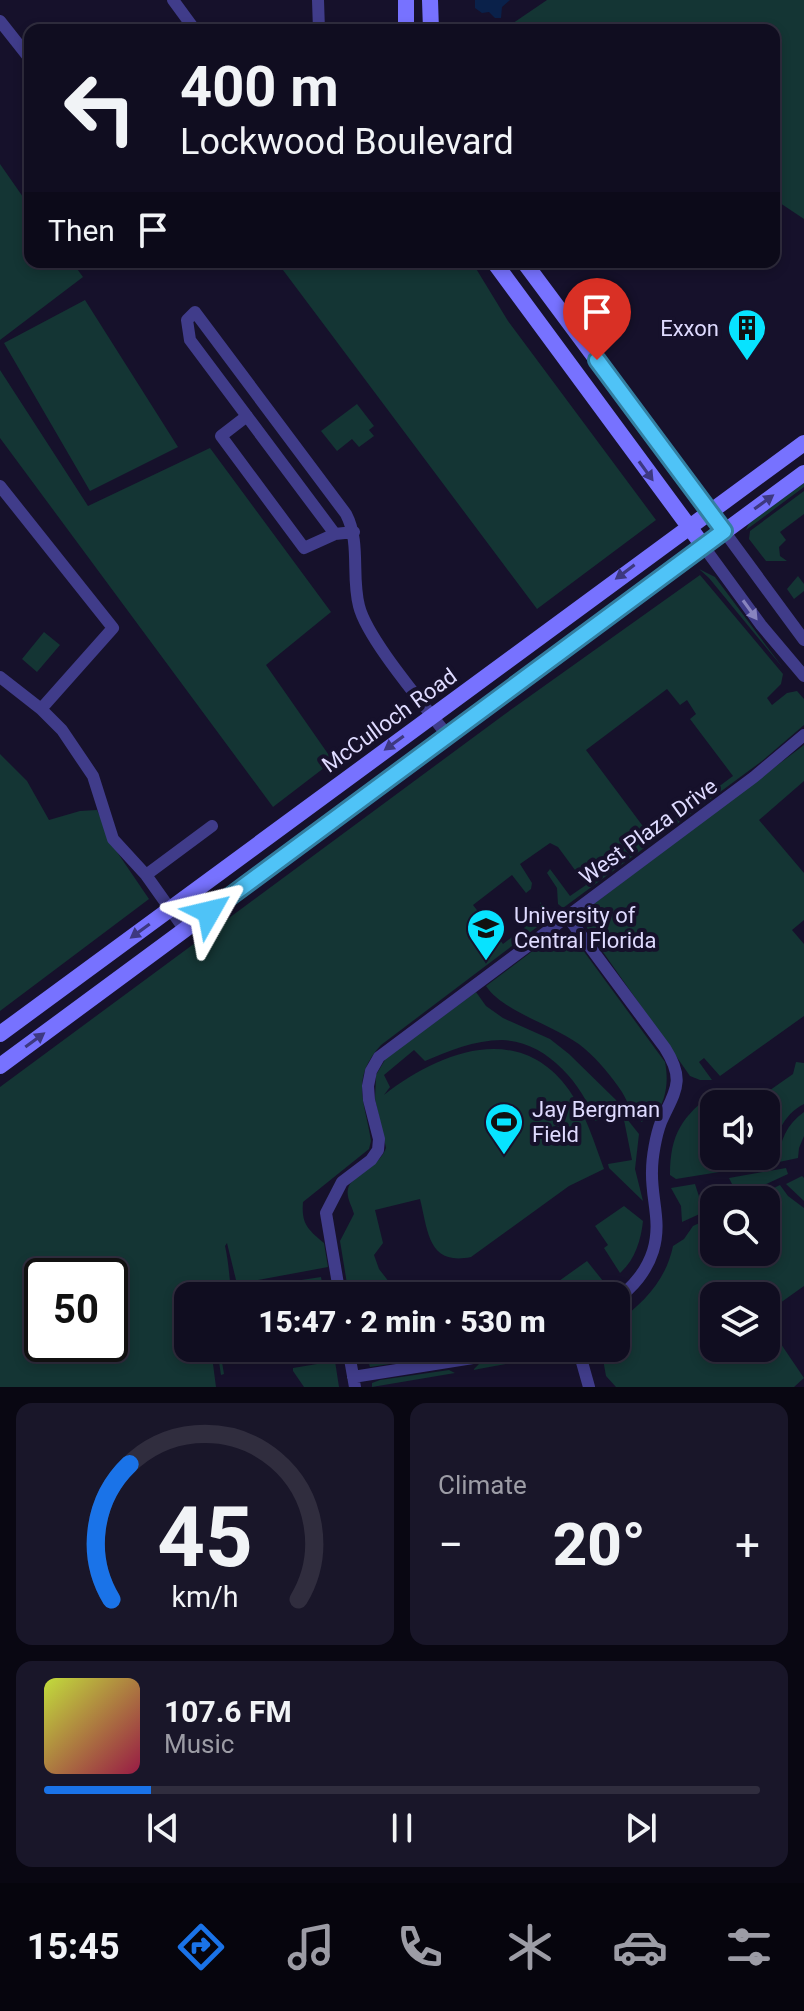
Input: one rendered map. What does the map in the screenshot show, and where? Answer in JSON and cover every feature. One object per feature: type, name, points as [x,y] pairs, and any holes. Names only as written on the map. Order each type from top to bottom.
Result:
[{"type":"main road","points":[[406,0],[406,24]]},
{"type":"main road","points":[[430,0],[431,24]]},
{"type":"main road","points":[[498,268],[704,547]]},
{"type":"main road","points":[[528,268],[724,531]]},
{"type":"main road","points":[[522,301],[529,299],[546,304],[584,355],[597,360]]},
{"type":"main road","points":[[540,325],[558,335],[590,378],[600,385],[614,384]]},
{"type":"main road","name":"McCulloch Road","points":[[0,1034],[708,510],[804,443]]},
{"type":"main road","points":[[0,1066],[804,473]]},
{"type":"street","points":[[173,0],[191,24]]},
{"type":"street","points":[[318,0],[319,24]]},
{"type":"street","points":[[0,21],[24,51]]},
{"type":"street","points":[[335,534],[190,340],[187,320],[195,312],[346,514],[354,532],[357,596],[364,621],[447,735]]},
{"type":"street","points":[[247,416],[221,436],[304,548],[335,534],[354,532]]},
{"type":"street","points":[[0,486],[113,628],[41,709]]},
{"type":"street","points":[[724,531],[804,640]]},
{"type":"street","points":[[704,547],[761,625],[804,676]]},
{"type":"street","points":[[0,677],[62,730],[93,776],[113,839],[146,875],[185,930]]},
{"type":"street","name":"West Plaza Drive","points":[[338,1282],[326,1213],[342,1182],[371,1160],[378,1150],[379,1139],[368,1086],[371,1071],[379,1057],[754,777],[804,735]]},
{"type":"street","points":[[146,875],[212,826]]},
{"type":"street","points":[[567,916],[665,1048],[676,1072],[677,1088],[660,1124],[652,1172],[658,1235],[652,1256],[641,1276],[630,1286]]},
{"type":"street","points":[[350,1362],[354,1382],[461,1362]]},
{"type":"street","points":[[582,1362],[589,1387]]},
{"type":"green space","points":[[547,0],[804,0],[804,219],[780,203],[780,24],[512,24]]},
{"type":"green space","points":[[0,164],[24,198],[24,268],[76,268],[83,277],[0,340]]},
{"type":"green space","points":[[281,268],[476,268],[508,321],[656,520],[537,609]]},
{"type":"green space","points":[[85,300],[178,447],[90,491],[4,343]]},
{"type":"green space","points":[[0,370],[88,506],[210,448],[331,612],[266,665],[333,761],[273,807],[0,438]]},
{"type":"green space","points":[[357,404],[374,426],[369,430],[374,436],[359,447],[352,439],[337,451],[321,431]]},
{"type":"green space","points":[[804,483],[804,487],[746,530],[749,523]]},
{"type":"green space","points":[[804,491],[804,514],[780,532],[786,540],[779,547],[780,556],[787,561],[766,561],[749,539],[750,531]]},
{"type":"green space","points":[[699,569],[715,577],[783,668],[709,578]]},
{"type":"green space","points":[[700,575],[783,674],[781,684],[767,698],[772,705],[787,693],[797,691],[804,699],[804,725],[762,761],[563,908],[558,904],[557,888],[547,873],[550,869],[570,896],[586,885],[558,847],[550,843],[520,864],[532,883],[531,889],[526,893],[512,875],[473,905],[503,944],[542,914],[540,902],[549,918],[381,1045],[371,1057],[362,1091],[371,1141],[369,1149],[303,1202],[305,1222],[324,1243],[328,1267],[237,1282],[227,1243],[230,1282],[174,1282],[174,1362],[219,1362],[213,1364],[216,1387],[0,1387],[0,1087],[505,714]],"holes":[[[667,689],[680,705],[687,700],[696,714],[690,719],[733,776],[651,837],[586,750]]]},
{"type":"green space","points":[[798,576],[804,584],[804,591],[794,599],[787,589]]},
{"type":"green space","points":[[44,632],[60,645],[37,672],[22,659]]},
{"type":"green space","points":[[804,745],[804,781],[759,820],[804,873],[804,920],[792,930],[804,944],[804,1016],[720,1076],[704,1058],[699,1062],[712,1080],[700,1080],[690,1076],[589,932],[583,918],[591,906]]},
{"type":"green space","points":[[0,754],[27,781],[49,820],[80,811],[97,810],[115,849],[149,899],[0,1011]]},
{"type":"green space","points":[[564,933],[577,942],[665,1062],[666,1091],[655,1117],[647,1114],[642,1122],[638,1119],[614,1080],[585,1049],[506,1004],[486,986],[555,934]]},
{"type":"green space","name":"Jay Bergman Field","points":[[476,992],[486,1006],[503,1018],[550,1039],[616,1100],[639,1134],[635,1169],[643,1201],[608,1164],[632,1160],[623,1115],[595,1121],[581,1092],[547,1056],[518,1042],[502,1040],[472,1044],[425,1061],[414,1050],[384,1075],[390,1087],[384,1095],[429,1066],[478,1050],[503,1049],[527,1055],[549,1068],[569,1090],[580,1109],[604,1169],[569,1186],[471,1257],[446,1256],[438,1251],[428,1234],[420,1199],[375,1210],[383,1243],[374,1255],[379,1269],[389,1282],[347,1282],[340,1241],[354,1214],[348,1189],[386,1148],[375,1099],[376,1075],[386,1058]]},
{"type":"green space","points":[[796,1062],[804,1063],[804,1104],[790,1114],[780,1129],[780,1090],[770,1090],[793,1074]]},
{"type":"green space","points":[[700,1104],[700,1170],[731,1170],[676,1179],[670,1175],[672,1148],[680,1127]]},
{"type":"green space","points":[[804,1112],[804,1136],[798,1158],[780,1162],[785,1134]]},
{"type":"green space","points":[[786,1168],[788,1174],[762,1186],[733,1186],[729,1178],[780,1170]]},
{"type":"green space","points":[[802,1176],[804,1178],[804,1201],[786,1184]]},
{"type":"green space","points":[[695,1184],[700,1214],[682,1222],[681,1206],[671,1188]]},
{"type":"green space","points":[[778,1186],[804,1208],[804,1286],[780,1303],[780,1282],[700,1282],[700,1362],[780,1362],[780,1343],[804,1378],[794,1387],[616,1387],[606,1376],[604,1362],[630,1362],[630,1312],[652,1290],[665,1270],[673,1246],[684,1239],[693,1226],[700,1223],[700,1266],[780,1266]]},
{"type":"green space","points":[[624,1206],[643,1221],[636,1249],[620,1273],[604,1248],[608,1245],[595,1226]]},
{"type":"green space","points":[[587,1261],[604,1282],[558,1282]]},
{"type":"green space","points":[[321,1277],[322,1282],[295,1282]]},
{"type":"green space","points":[[335,1362],[339,1387],[304,1387],[293,1368]]},
{"type":"green space","points":[[382,1362],[403,1362],[370,1367],[369,1364]]},
{"type":"green space","points":[[490,1362],[517,1362],[473,1370],[479,1364]]},
{"type":"green space","points":[[449,1370],[455,1373],[372,1387],[372,1383],[380,1380]]},
{"type":"water","points":[[475,0],[510,0],[502,7],[501,18],[495,18],[489,12],[482,13],[475,8]]},
{"type":"place","name":"Exxon","points":[[747,362]]},
{"type":"place","name":"University of Central Florida","points":[[486,962]]},
{"type":"place","name":"Jay Bergman Field","points":[[504,1156]]},
{"type":"route","points":[[209,912],[724,531],[597,360]]}]
